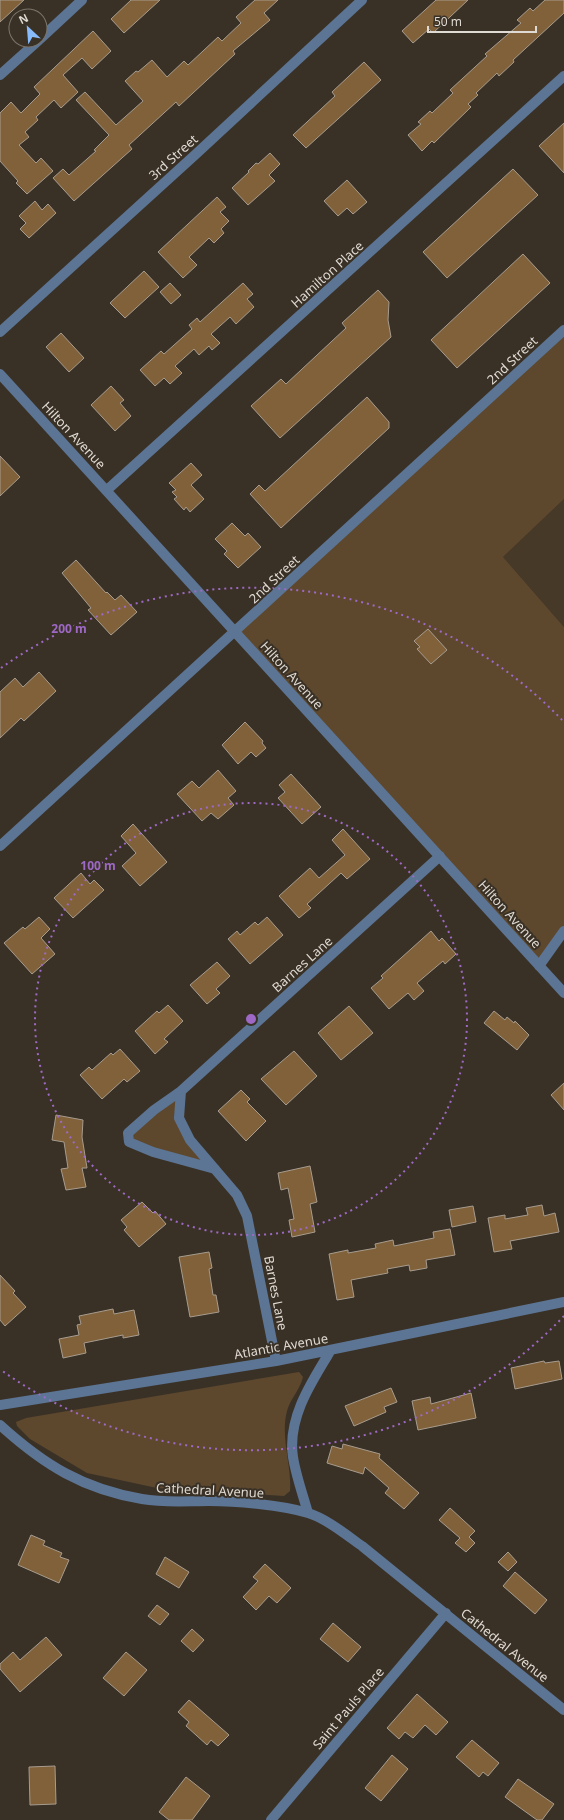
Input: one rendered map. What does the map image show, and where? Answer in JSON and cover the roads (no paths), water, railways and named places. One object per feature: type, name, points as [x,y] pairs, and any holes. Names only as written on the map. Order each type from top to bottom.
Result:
[{"type":"street","points":[[48,32],[82,0]]},
{"type":"street","name":"3rd Street","points":[[0,332],[196,154],[362,0]]},
{"type":"street","points":[[0,75],[31,48]]},
{"type":"street","name":"Hamilton Place","points":[[107,490],[564,76]]},
{"type":"street","name":"2nd Street","points":[[0,846],[564,330]]},
{"type":"street","name":"Hilton Avenue","points":[[0,374],[564,993]]},
{"type":"street","name":"Barnes Lane","points":[[215,1169],[153,1152],[129,1142],[128,1133],[154,1110],[182,1091],[440,856]]},
{"type":"street","points":[[540,966],[564,931]]},
{"type":"street","name":"Barnes Lane","points":[[182,1091],[179,1118],[190,1140],[237,1195],[247,1216],[276,1361]]},
{"type":"street","name":"Atlantic Avenue","points":[[0,1405],[276,1361],[564,1302]]},
{"type":"street","points":[[308,1513],[293,1457],[292,1441],[296,1420],[310,1384],[331,1350]]},
{"type":"street","name":"Cathedral Avenue","points":[[0,1425],[41,1460],[77,1480],[103,1490],[143,1499],[174,1502],[241,1502],[308,1513],[336,1528],[362,1546],[564,1710]]},
{"type":"street","name":"Saint Pauls Place","points":[[271,1820],[446,1613]]}]
